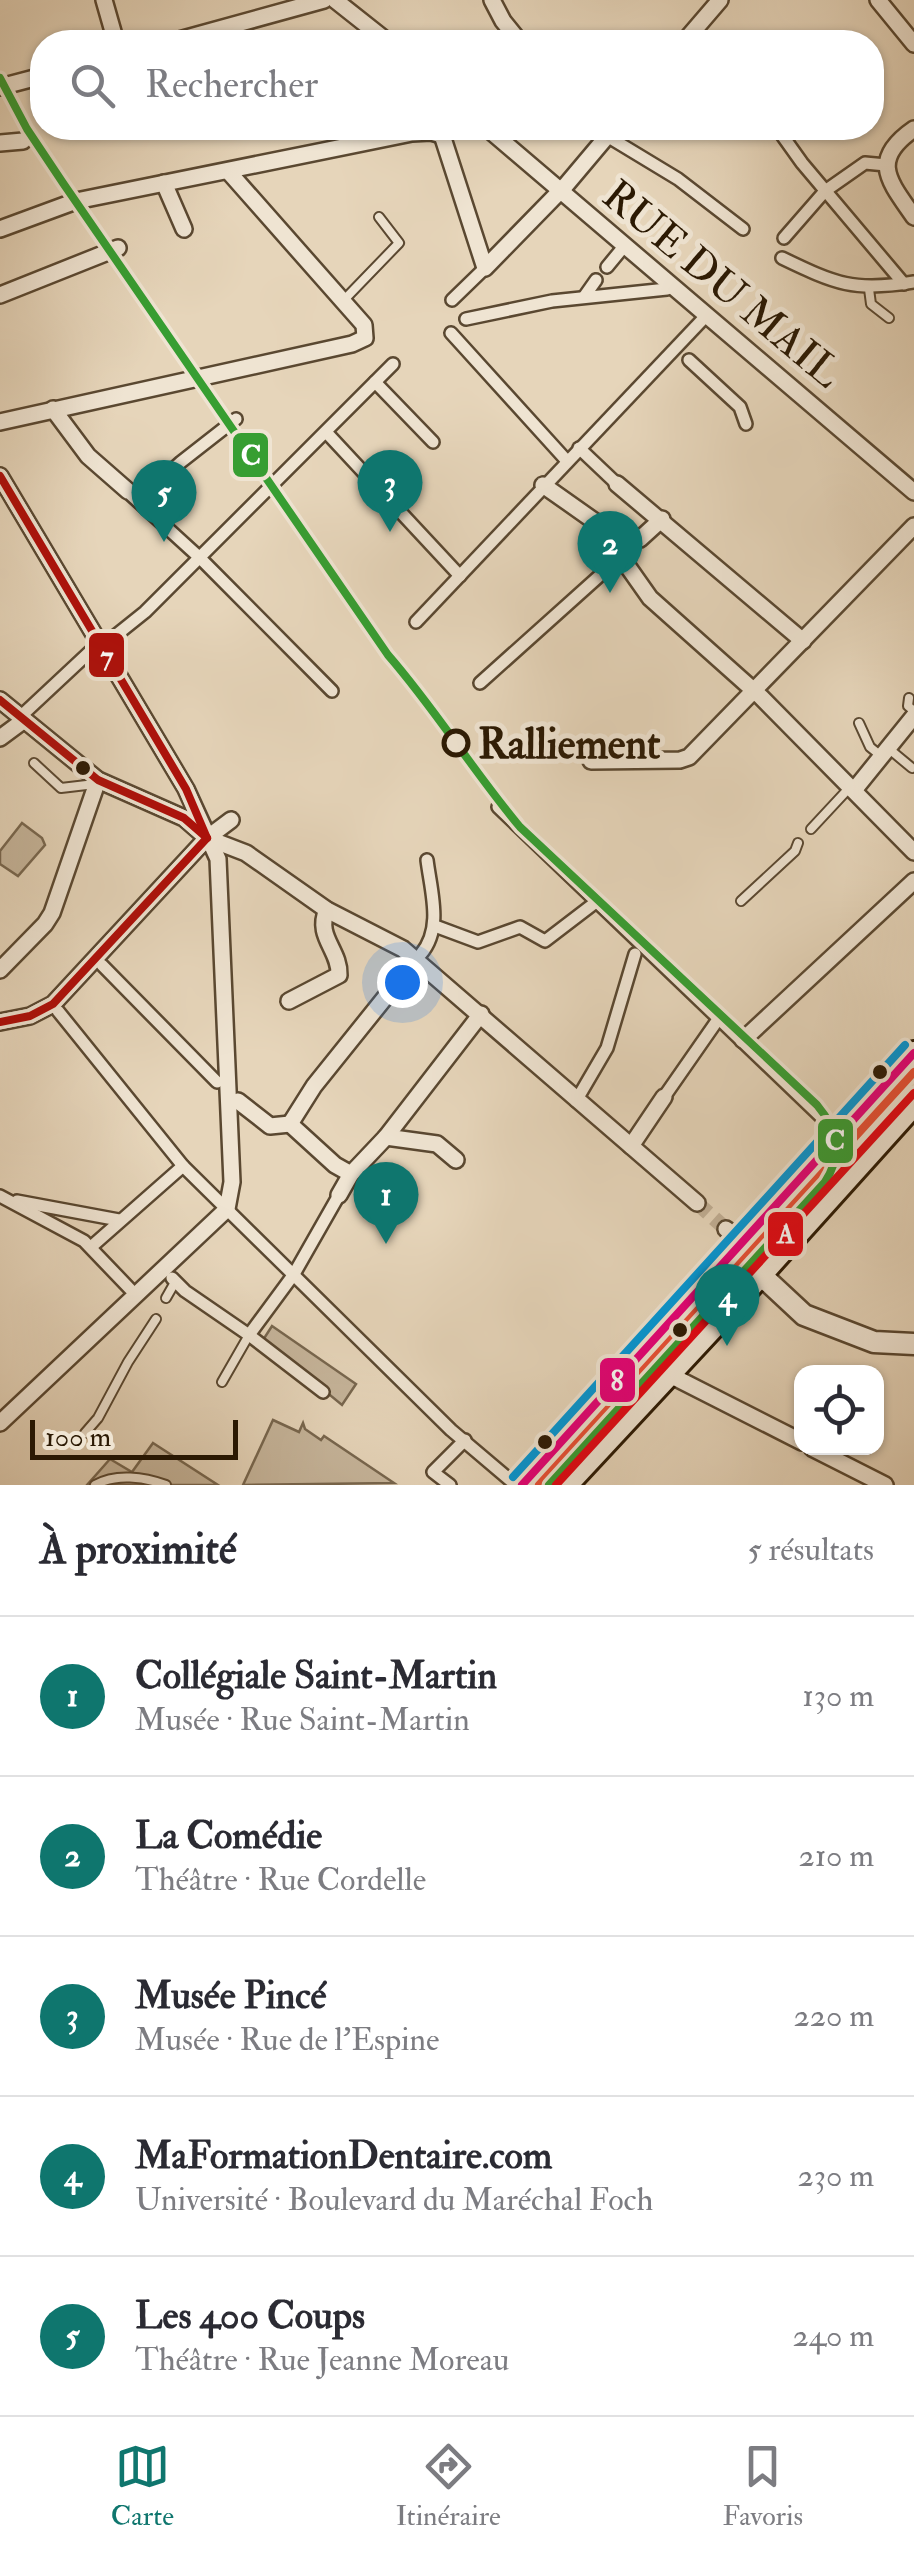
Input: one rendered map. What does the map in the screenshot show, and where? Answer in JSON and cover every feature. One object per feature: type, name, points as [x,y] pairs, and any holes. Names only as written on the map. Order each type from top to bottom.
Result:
[{"type":"main road","points":[[516,1483],[734,1235],[839,1134],[914,1054]]},
{"type":"main road","points":[[566,1485],[914,1104]]},
{"type":"street","points":[[104,0],[113,30]]},
{"type":"street","points":[[215,30],[324,0]]},
{"type":"street","points":[[335,0],[373,30]]},
{"type":"street","points":[[492,0],[510,30]]},
{"type":"street","points":[[699,30],[720,0]]},
{"type":"street","points":[[878,0],[914,44]]},
{"type":"street","points":[[902,29],[914,14]]},
{"type":"street","points":[[0,88],[30,79]]},
{"type":"street","points":[[914,129],[894,145],[886,165],[890,183],[914,217]]},
{"type":"street","points":[[0,229],[76,202],[378,140]]},
{"type":"street","points":[[449,140],[485,268]]},
{"type":"street","name":"RUE DU MAIL","points":[[501,140],[914,492]]},
{"type":"street","points":[[452,300],[560,191],[599,140]]},
{"type":"street","points":[[621,140],[743,228]]},
{"type":"street","points":[[785,140],[824,190],[909,283]]},
{"type":"street","points":[[0,143],[23,141]]},
{"type":"street","points":[[784,238],[824,190],[865,163],[886,165]]},
{"type":"street","points":[[0,422],[366,338],[364,325],[228,171]]},
{"type":"street","points":[[164,183],[184,228]]},
{"type":"street","points":[[0,294],[118,248]]},
{"type":"street","points":[[606,268],[621,250]]},
{"type":"street","points":[[782,258],[833,281],[869,288],[909,283]]},
{"type":"street","points":[[584,297],[596,280]]},
{"type":"street","points":[[466,319],[584,297],[668,289]]},
{"type":"street","points":[[416,622],[578,448],[682,354],[704,318]]},
{"type":"street","points":[[450,333],[567,461]]},
{"type":"street","points":[[682,354],[740,407],[746,424]]},
{"type":"street","points":[[0,738],[101,645],[146,612],[393,364]]},
{"type":"street","points":[[375,382],[432,442]]},
{"type":"street","points":[[54,410],[88,456],[198,557],[332,691]]},
{"type":"street","points":[[132,496],[236,420]]},
{"type":"street","points":[[326,432],[460,576]]},
{"type":"street","points":[[578,448],[802,641]]},
{"type":"street","points":[[0,476],[186,789],[220,869],[232,1182],[227,1209],[166,1274],[0,1423]]},
{"type":"street","points":[[543,486],[634,544]]},
{"type":"street","points":[[626,564],[634,544],[662,520]]},
{"type":"street","points":[[591,761],[684,760],[914,526]]},
{"type":"street","points":[[626,564],[650,598],[853,787],[914,852]]},
{"type":"street","points":[[480,683],[606,570],[626,564]]},
{"type":"street","points":[[0,700],[97,782],[184,818],[207,838],[246,852],[328,910],[418,956],[576,1101],[697,1203]]},
{"type":"street","points":[[853,787],[914,713]]},
{"type":"street","points":[[0,970],[52,913],[97,782]]},
{"type":"street","points":[[498,807],[839,1134]]},
{"type":"street","points":[[0,1006],[6,1020],[55,1008],[207,838],[231,820]]},
{"type":"street","points":[[290,1124],[324,1073],[430,942],[435,926],[426,860]]},
{"type":"street","points":[[743,1040],[914,881]]},
{"type":"street","points":[[435,926],[478,942],[520,927],[545,941],[596,902]]},
{"type":"street","points":[[289,1002],[340,972],[322,930],[328,910]]},
{"type":"street","points":[[576,1101],[607,1048],[636,954]]},
{"type":"street","points":[[102,965],[217,1082]]},
{"type":"street","points":[[55,1008],[183,1166],[450,1430],[516,1483]]},
{"type":"street","points":[[249,1335],[294,1274],[351,1174],[386,1137],[481,1014]]},
{"type":"street","points":[[631,1146],[719,1018]]},
{"type":"street","points":[[238,1101],[270,1126],[290,1124],[335,1165],[351,1174]]},
{"type":"street","points":[[386,1137],[438,1144],[456,1160]]},
{"type":"street","points":[[91,1246],[183,1166]]},
{"type":"street","points":[[4,1198],[119,1220]]},
{"type":"street","points":[[4,1198],[91,1246],[130,1289]]},
{"type":"street","points":[[166,1274],[323,1392]]},
{"type":"street","points":[[760,1275],[804,1315],[874,1342],[914,1344]]},
{"type":"street","points":[[668,1374],[794,1438]]},
{"type":"street","points":[[450,1485],[433,1472],[464,1440]]},
{"type":"street","points":[[826,1455],[885,1485]]},
{"type":"lane","points":[[343,300],[398,244],[380,216]]},
{"type":"lane","points":[[869,288],[871,304],[889,318]]},
{"type":"lane","points":[[909,698],[908,706],[914,713]]},
{"type":"lane","points":[[858,722],[870,748],[912,768]]},
{"type":"lane","points":[[34,763],[61,788],[97,782]]},
{"type":"lane","points":[[811,830],[853,787]]},
{"type":"lane","points":[[740,901],[795,852],[798,843]]},
{"type":"lane","points":[[166,1274],[174,1284],[166,1298]]},
{"type":"lane","points":[[85,1434],[156,1318]]},
{"type":"lane","points":[[222,1382],[249,1335]]},
{"type":"lane","points":[[95,1485],[116,1478],[146,1478],[166,1485]]},
{"type":"shaded area","points":[[22,823],[45,845],[18,876],[0,864],[0,851]]},
{"type":"shaded area","points":[[864,1121],[877,1133],[819,1196],[807,1184]]},
{"type":"shaded area","points":[[704,1297],[717,1308],[648,1384],[635,1372]]},
{"type":"shaded area","points":[[272,1326],[356,1384],[342,1405],[263,1340]]},
{"type":"shaded area","points":[[621,1387],[634,1399],[556,1485],[532,1485]]},
{"type":"shaded area","points":[[273,1420],[299,1432],[303,1423],[321,1440],[324,1436],[394,1483],[243,1485]]},
{"type":"shaded area","points":[[153,1443],[218,1485],[87,1485],[110,1459],[132,1472]]},
{"type":"tunnel","points":[[697,1203],[726,1229]]},
{"type":"transit line","name":"C","points":[[0,78],[30,134]]},
{"type":"transit line","name":"C","points":[[34,140],[388,655],[503,806],[520,827],[817,1105],[834,1133],[836,1152],[825,1182],[549,1485]]},
{"type":"transit line","name":"7","points":[[0,476],[186,789],[207,838]]},
{"type":"transit line","name":"7","points":[[0,700],[98,780],[184,818],[207,838]]},
{"type":"transit line","name":"7","points":[[0,1022],[30,1016],[53,1004],[207,838]]},
{"type":"transit line","name":"4","points":[[513,1477],[905,1045]]},
{"type":"transit line","name":"8","points":[[522,1485],[914,1053]]},
{"type":"transit line","points":[[539,1485],[914,1072]]},
{"type":"transit line","name":"A","points":[[556,1485],[914,1093]]},
{"type":"place","name":"Musée Pincé","points":[[390,532]]},
{"type":"place","name":"Les 400 Coups","points":[[164,542]]},
{"type":"place","name":"La Comédie","points":[[610,593]]},
{"type":"place","name":"Ralliement","points":[[456,743]]},
{"type":"place","name":"Collégiale Saint-Martin","points":[[386,1244]]},
{"type":"place","name":"MaFormationDentaire.com","points":[[727,1346]]}]
